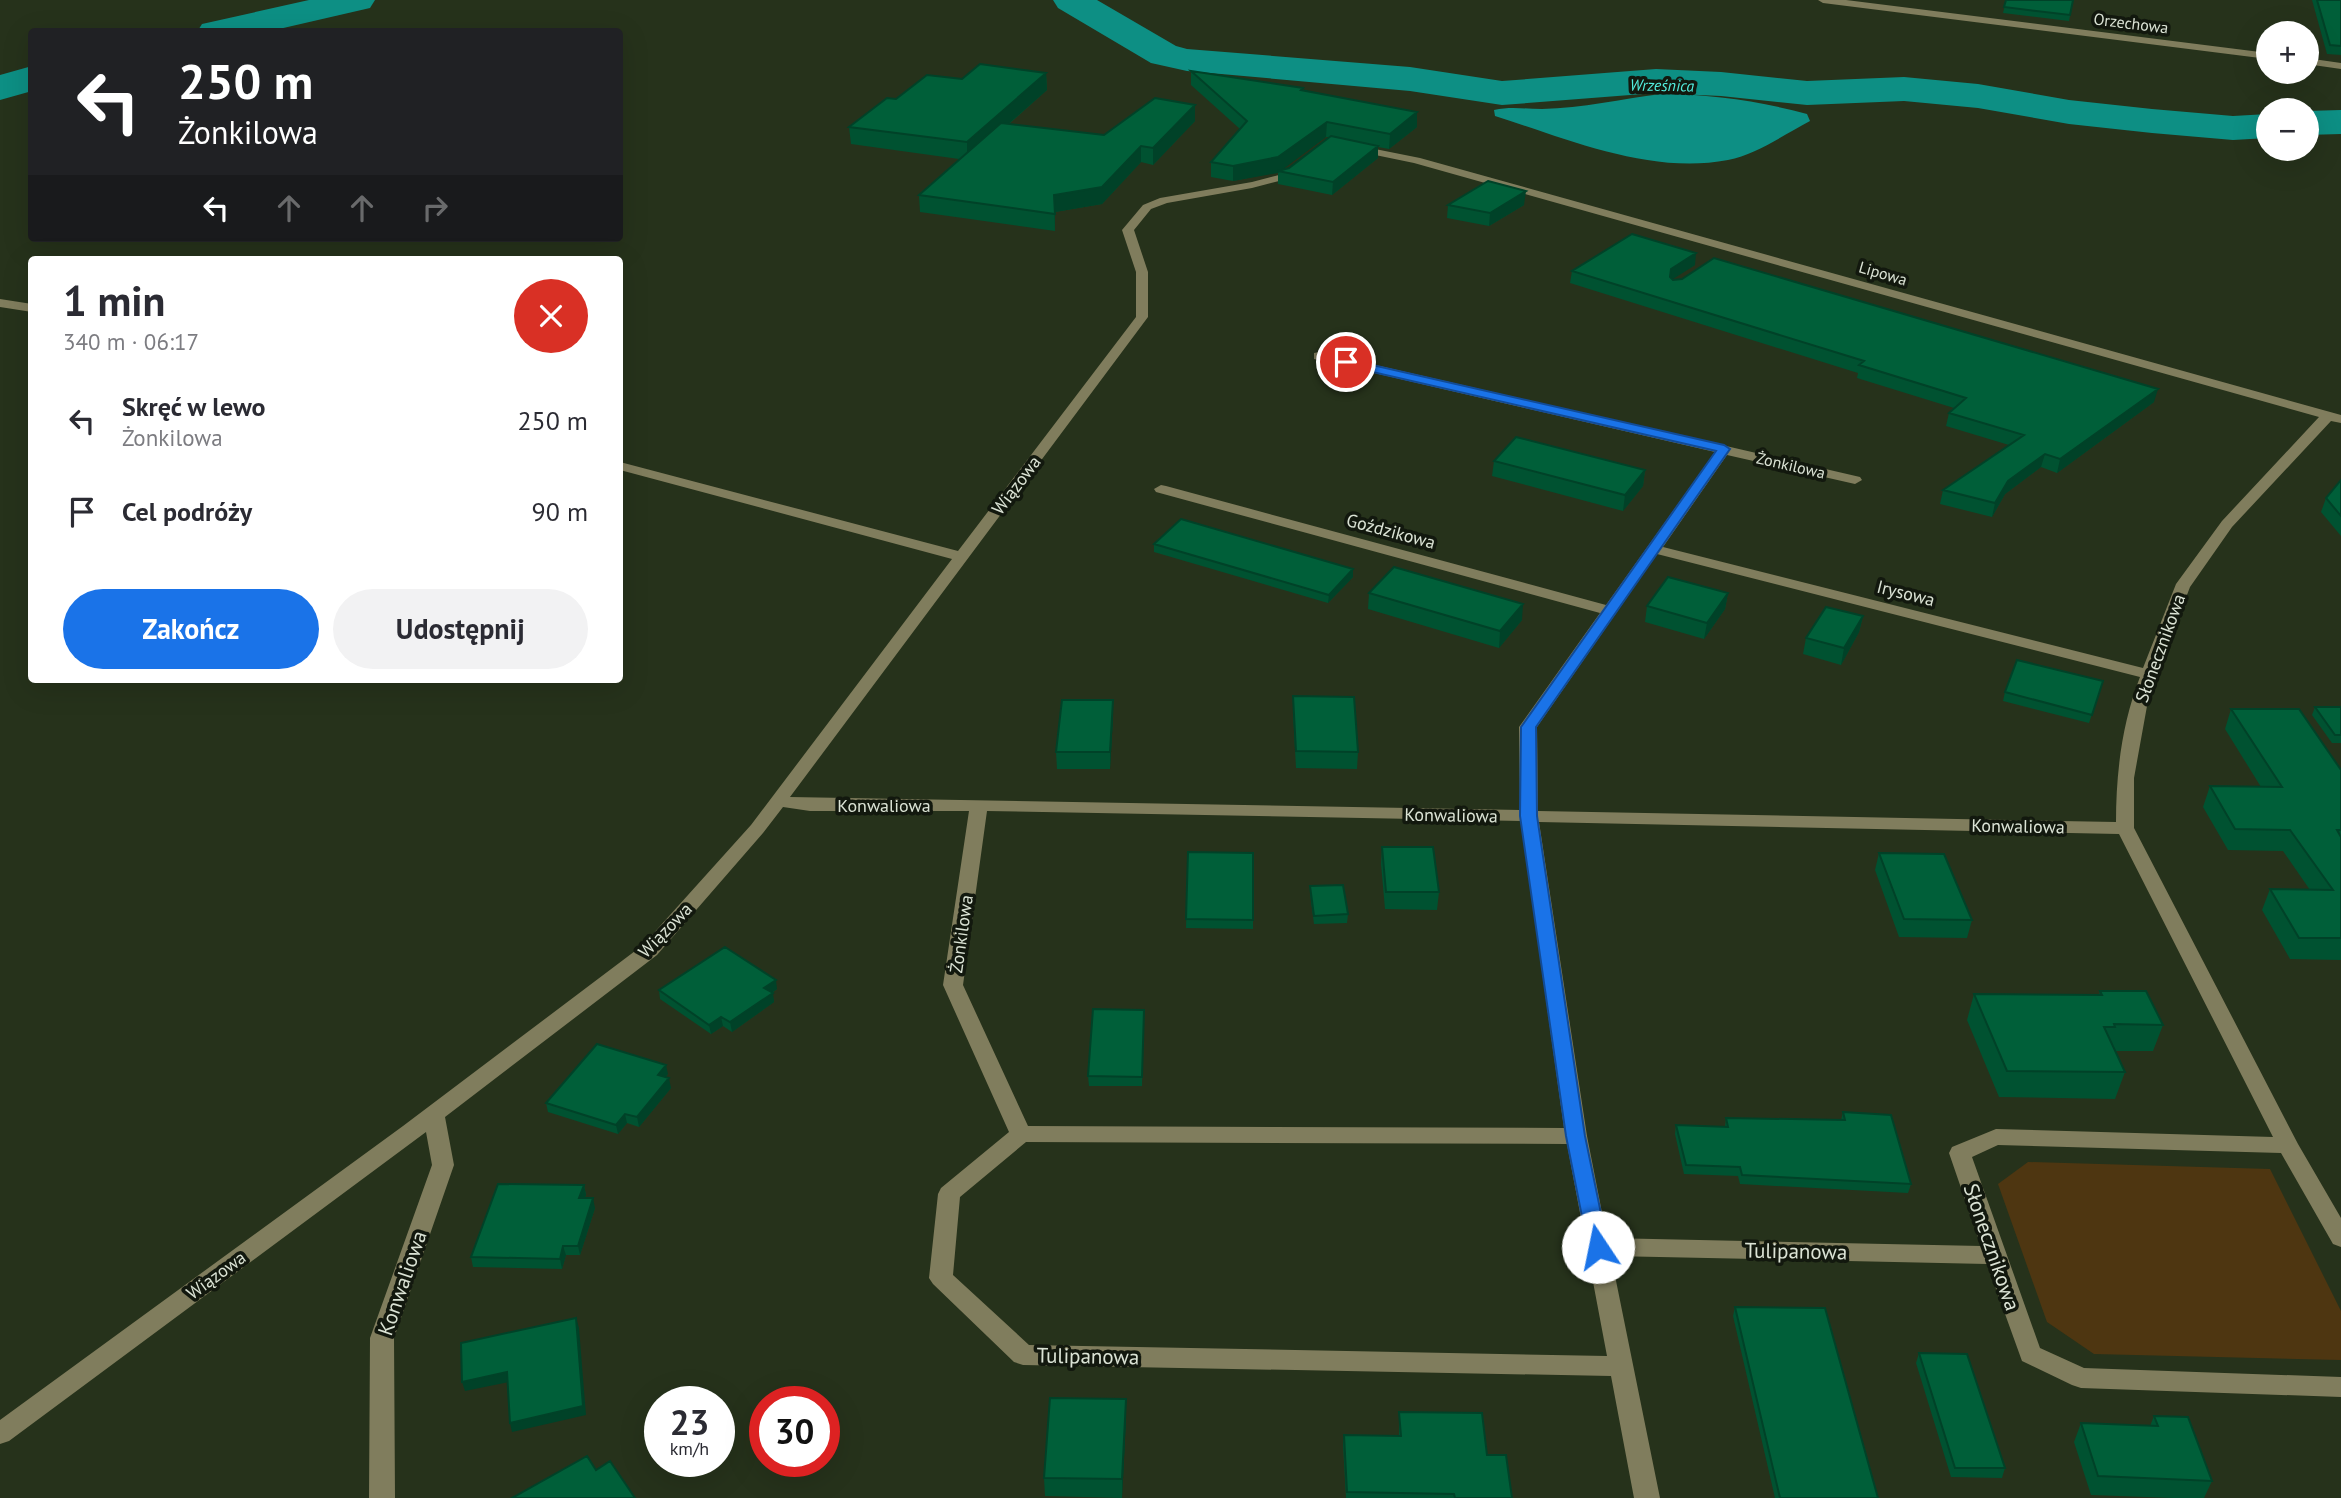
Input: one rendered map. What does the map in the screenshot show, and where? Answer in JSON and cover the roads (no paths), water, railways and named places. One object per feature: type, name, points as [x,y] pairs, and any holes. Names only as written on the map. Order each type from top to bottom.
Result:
[{"type":"street","name":"Orzechowa","points":[[1823,0],[2256,54]]},
{"type":"street","points":[[2319,63],[2341,66]]},
{"type":"street","name":"Lipowa","points":[[1341,145],[1416,160],[1726,252],[2334,417]]},
{"type":"street","name":"Wiązowa","points":[[0,1434],[434,1114],[650,950],[777,802],[1143,317],[1144,301],[1137,244],[1128,230],[1147,208],[1164,200],[1283,177],[1310,156]]},
{"type":"street","points":[[0,303],[28,308]]},
{"type":"street","name":"Żonkilowa","points":[[1319,356],[1854,480]]},
{"type":"street","name":"Słonecznikowa","points":[[2334,417],[2227,524],[2182,587],[2141,695],[2125,778],[2125,828],[2288,1145],[2341,1238]]},
{"type":"street","points":[[1647,1498],[1576,1136],[1529,816],[1528,727],[1724,449]]},
{"type":"street","points":[[623,467],[961,557]]},
{"type":"street","name":"Goździkowa","points":[[1161,489],[1611,611]]},
{"type":"street","name":"Irysowa","points":[[1654,549],[2148,674]]},
{"type":"street","name":"Konwaliowa","points":[[777,802],[810,805],[979,805],[2125,828]]},
{"type":"street","name":"Żonkilowa","points":[[979,805],[953,985],[1021,1134]]},
{"type":"street","name":"Konwaliowa","points":[[382,1498],[382,1338],[443,1165],[434,1114]]},
{"type":"street","points":[[1021,1134],[1576,1136]]},
{"type":"street","name":"Tulipanowa","points":[[1021,1134],[949,1194],[941,1278],[1023,1355],[1621,1366]]},
{"type":"street","name":"Słonecznikowa","points":[[2288,1145],[1996,1137],[1960,1153],[2030,1354],[2081,1378],[2341,1387]]},
{"type":"street","name":"Tulipanowa","points":[[1598,1247],[1994,1255]]},
{"type":"water","points":[[1661,94],[1698,95],[1771,105],[1807,114],[1810,121],[1739,157],[1699,163],[1669,163],[1639,159],[1580,144],[1495,116],[1494,110],[1572,107]]},
{"type":"waterway","name":"Wrześnica","points":[[233,28],[357,0]]},
{"type":"waterway","name":"Wrześnica","points":[[1071,0],[1164,55],[1187,60],[1410,79],[1502,93],[1656,81],[1721,84],[1807,93],[1904,89],[1978,96],[2069,112],[2152,121],[2233,128],[2256,127]]},
{"type":"waterway","name":"Wrześnica","points":[[0,88],[28,79]]},
{"type":"waterway","name":"Wrześnica","points":[[2319,123],[2341,122]]}]
